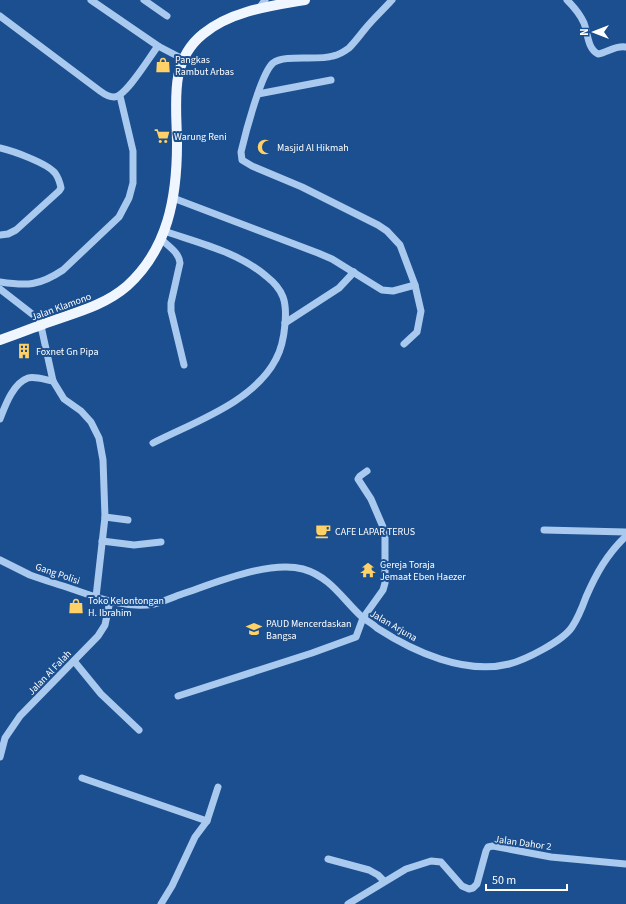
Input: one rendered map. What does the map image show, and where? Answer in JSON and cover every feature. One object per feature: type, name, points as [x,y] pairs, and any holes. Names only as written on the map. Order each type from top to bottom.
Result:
[{"type":"main road","name":"Jalan Klamono","points":[[0,340],[99,305],[126,287],[146,266],[153,256],[163,235],[173,198],[177,145],[176,103],[178,78],[183,59],[198,39],[220,22],[263,4],[305,0]]},
{"type":"street","points":[[91,0],[158,46],[183,59]]},
{"type":"street","points":[[144,0],[167,16]]},
{"type":"street","points":[[392,0],[349,48],[342,52],[334,56],[324,58],[285,59],[273,63],[265,75],[258,94],[249,120],[241,152],[242,160],[252,166],[302,186],[378,225],[387,231],[400,245],[415,285],[420,311],[418,332],[404,344]]},
{"type":"street","points":[[567,0],[580,15],[589,43],[594,52],[598,54],[618,46],[626,47]]},
{"type":"street","points":[[0,16],[100,91],[113,97],[120,96],[127,89],[158,46]]},
{"type":"street","points":[[258,94],[331,80]]},
{"type":"street","points":[[0,282],[23,285],[37,283],[53,277],[63,270],[119,217],[129,198],[133,183],[134,167],[133,151],[120,96]]},
{"type":"street","points":[[0,148],[51,169],[56,174],[61,188],[16,230],[8,234],[0,235]]},
{"type":"street","points":[[173,198],[332,259],[386,291],[397,291],[415,285]]},
{"type":"street","points":[[153,443],[226,406],[243,395],[259,381],[276,359],[281,348],[286,323],[286,311],[283,295],[278,287],[267,276],[239,258],[163,235]]},
{"type":"street","points":[[163,235],[180,260],[172,310],[184,365]]},
{"type":"street","points":[[286,323],[339,288],[354,272]]},
{"type":"street","points":[[0,290],[43,325],[53,381],[64,399],[81,411],[95,428],[104,460],[105,517],[96,597]]},
{"type":"street","points":[[0,419],[14,390],[20,383],[27,378],[53,381]]},
{"type":"street","points":[[178,696],[354,638],[363,618],[383,590],[385,584],[385,537],[383,527],[371,499],[358,479],[367,471]]},
{"type":"street","points":[[105,517],[128,520]]},
{"type":"street","points":[[544,530],[626,532]]},
{"type":"street","name":"Jalan Arjuna","points":[[110,601],[125,604],[154,604],[248,573],[275,568],[293,568],[310,572],[328,582],[363,618],[400,642],[447,661],[486,667],[509,664],[521,660],[566,634],[577,618],[600,567],[610,553],[626,536]]},
{"type":"street","points":[[102,541],[134,545],[161,542]]},
{"type":"street","name":"Gang Polisi","points":[[0,560],[30,575],[110,601]]},
{"type":"street","name":"Jalan Al Falah","points":[[0,756],[5,738],[20,716],[102,631],[110,601]]},
{"type":"street","points":[[74,661],[101,694],[139,730]]},
{"type":"street","points":[[82,778],[206,821]]},
{"type":"street","points":[[161,904],[172,886],[195,837],[206,821],[218,787]]},
{"type":"street","name":"Jalan Dahor 2","points":[[348,904],[406,869],[431,861],[441,862],[462,886],[469,889],[473,888],[477,884],[486,851],[488,847],[493,846],[551,857],[626,864]]},
{"type":"street","points":[[328,859],[369,870],[378,875],[384,881]]},
{"type":"place","name":"Pangkas Rambut Arbas","points":[[163,65]]},
{"type":"place","name":"Warung Reni","points":[[162,136]]},
{"type":"place","name":"Masjid Al Hikmah","points":[[265,147]]},
{"type":"place","name":"Foxnet Gn Pipa","points":[[24,351]]},
{"type":"place","name":"CAFE LAPAR TERUS","points":[[323,531]]},
{"type":"place","name":"Gereja Toraja Jemaat Eben Haezer","points":[[368,570]]},
{"type":"place","name":"Toko Kelontongan H. Ibrahim","points":[[76,606]]},
{"type":"place","name":"PAUD Mencerdaskan Bangsa","points":[[254,629]]}]
